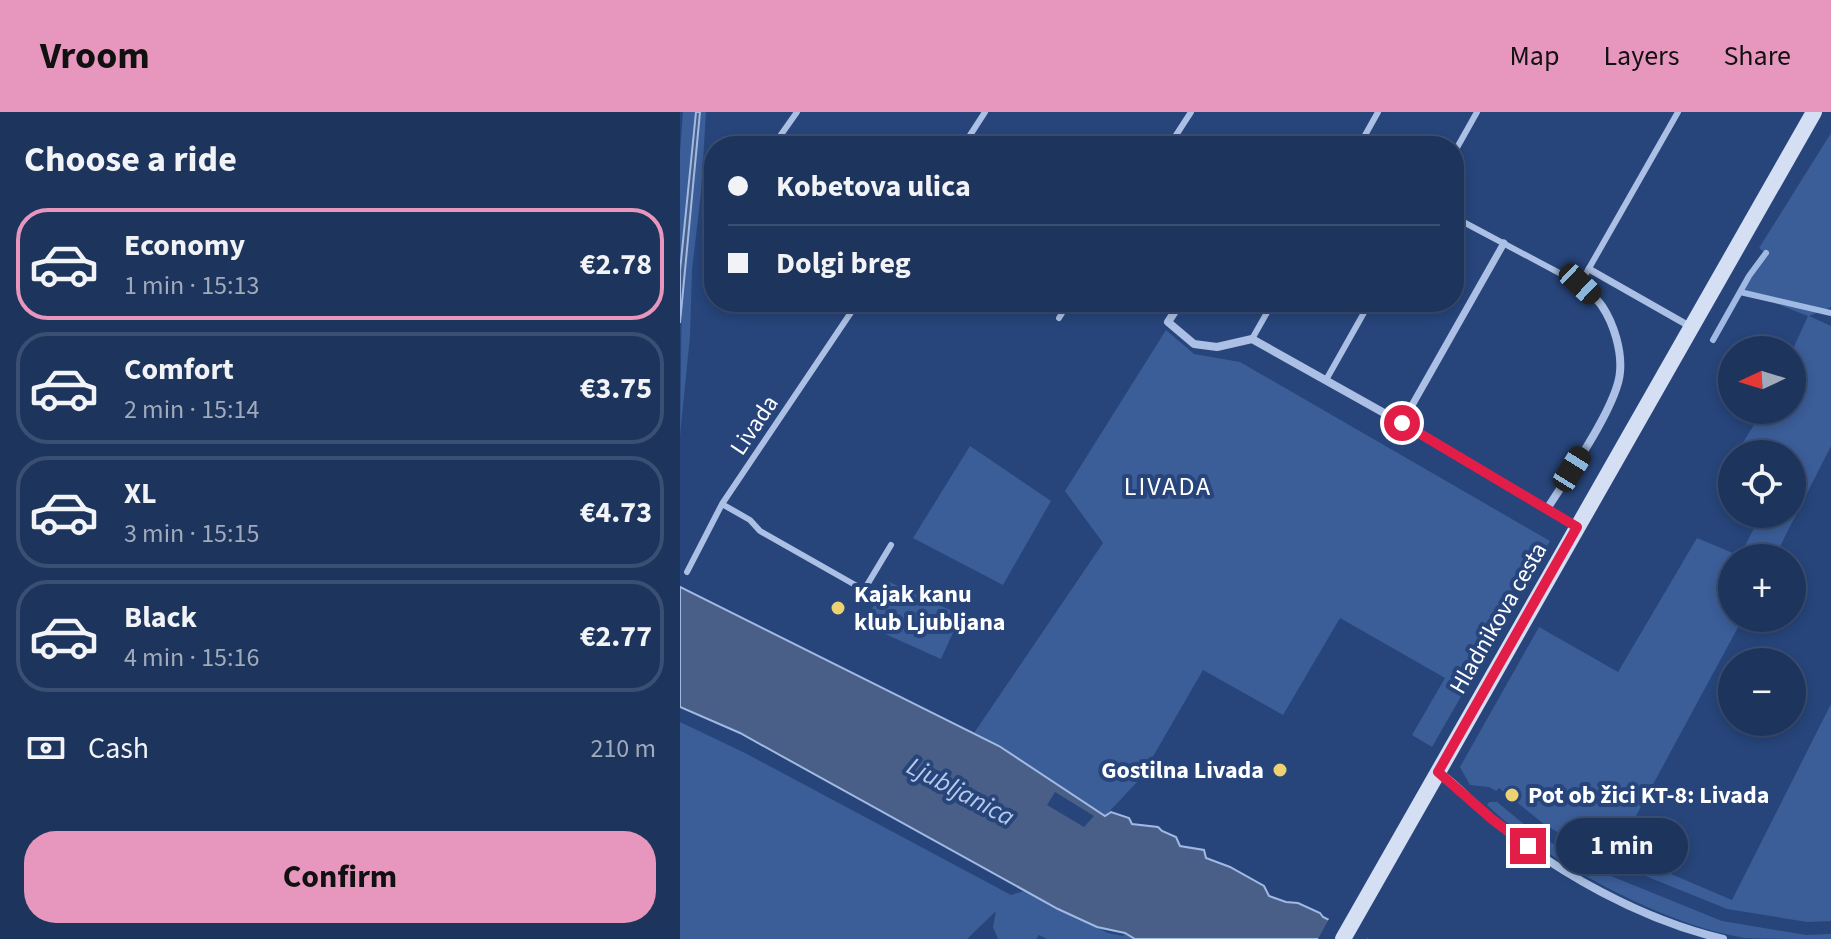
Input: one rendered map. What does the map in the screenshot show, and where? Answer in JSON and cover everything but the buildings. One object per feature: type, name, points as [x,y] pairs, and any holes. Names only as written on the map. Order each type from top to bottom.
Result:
[{"type":"main road","name":"Hladnikova cesta","points":[[1343,939],[1814,112]]},
{"type":"street","points":[[1402,423],[1504,243]]},
{"type":"street","points":[[1589,269],[1691,327]]},
{"type":"street","name":"Hladnikova cesta","points":[[1547,509],[1592,436],[1613,396],[1620,373],[1619,349],[1612,324],[1602,304],[1580,284]]},
{"type":"street","points":[[1174,312],[1168,322],[1194,344],[1217,347],[1252,339],[1577,527]]},
{"type":"street","points":[[1438,772],[1493,820],[1573,876],[1678,926],[1723,939]]},
{"type":"lane","points":[[780,136],[797,112]]},
{"type":"lane","points":[[969,136],[985,112]]},
{"type":"lane","points":[[1175,136],[1191,112]]},
{"type":"lane","points":[[1365,136],[1378,112]]},
{"type":"lane","points":[[1464,136],[1477,112]]},
{"type":"lane","points":[[1464,222],[1580,284],[1678,112]]},
{"type":"lane","name":"Livada","points":[[687,572],[722,504],[851,312]]},
{"type":"lane","points":[[1059,318],[1063,312]]},
{"type":"lane","points":[[1252,339],[1267,312]]},
{"type":"lane","points":[[1326,380],[1364,312]]},
{"type":"lane","points":[[722,504],[750,520],[760,531],[864,590],[891,545]]},
{"type":"shaded area","points":[[683,112],[696,112],[680,271],[680,152]]},
{"type":"shaded area","points":[[700,112],[706,112],[680,436],[682,284]]},
{"type":"shaded area","points":[[1831,133],[1831,307],[1809,316],[1831,326],[1831,446],[1806,495],[1806,440],[1745,440],[1754,424],[1806,424],[1806,336],[1799,336],[1808,316],[1742,290],[1768,255],[1759,248]]},
{"type":"shaded area","points":[[1166,330],[1194,354],[1240,362],[1550,541],[1432,747],[1412,735],[1445,678],[1340,618],[1283,715],[1203,670],[1140,779],[1105,816],[974,733],[1103,543],[1065,491]]},
{"type":"shaded area","points":[[970,446],[1051,501],[1003,585],[913,538]]},
{"type":"shaded area","points":[[1754,528],[1789,528],[1781,544],[1746,544]]},
{"type":"shaded area","points":[[1697,538],[1718,547],[1718,632],[1735,632],[1727,648],[1718,648],[1718,664],[1617,851],[1732,900],[1831,704],[1831,921],[1807,922],[1727,909],[1611,862],[1545,825],[1499,788],[1496,791],[1470,785],[1460,767],[1539,627],[1618,672]]},
{"type":"shaded area","points":[[885,580],[961,615],[941,659],[865,625]]},
{"type":"shaded area","points":[[680,722],[745,753],[1011,895],[1024,891],[1108,933],[1123,936],[1125,933],[1135,939],[1047,939],[1039,935],[1036,939],[998,939],[993,927],[996,911],[967,939],[680,939]]},
{"type":"shaded area","points":[[1497,802],[1536,834],[1606,874],[1722,921],[1806,935],[1831,934],[1831,939],[1745,938],[1679,920],[1573,869],[1512,827],[1487,805]]},
{"type":"water","points":[[696,112],[700,112],[680,323],[680,271]]},
{"type":"water","name":"Ljubljanica","points":[[680,587],[999,746],[1105,816],[1111,812],[1129,818],[1132,824],[1158,827],[1176,837],[1180,846],[1204,850],[1206,858],[1264,886],[1269,896],[1298,903],[1367,939],[1135,939],[1125,933],[1097,927],[1058,909],[740,733],[680,707]]},
{"type":"pier","points":[[1055,792],[1094,816],[1084,827],[1047,805]]},
{"type":"pier","points":[[1330,917],[1369,935],[1367,939],[1318,939]]},
{"type":"waterway","points":[[1713,340],[1749,276],[1766,253]]},
{"type":"waterway","points":[[1740,292],[1831,313]]},
{"type":"place","name":"Kajak kanu klub Ljubljana","points":[[838,608]]},
{"type":"place","name":"Gostilna Livada","points":[[1280,770]]},
{"type":"place","name":"Pot ob žici KT-8: Livada","points":[[1512,795]]},
{"type":"district","name":"LIVADA","points":[[1168,486]]},
{"type":"route","points":[[1402,423],[1577,527],[1438,772],[1528,846]]}]
